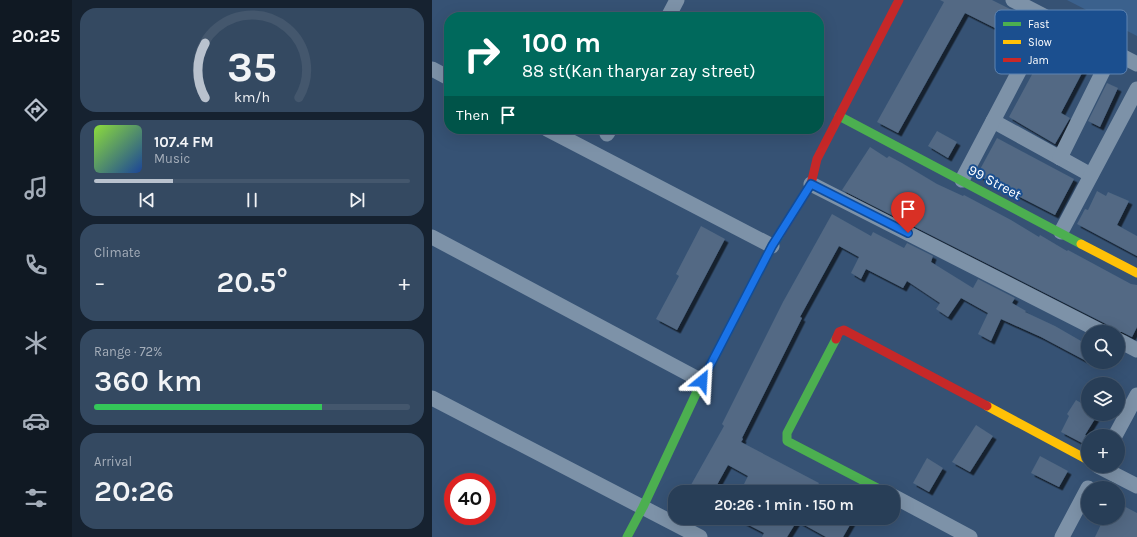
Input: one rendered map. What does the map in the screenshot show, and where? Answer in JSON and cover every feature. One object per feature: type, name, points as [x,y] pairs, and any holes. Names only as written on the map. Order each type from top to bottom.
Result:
[{"type":"street","points":[[671,12],[677,0]]},
{"type":"street","points":[[627,537],[643,507],[702,381],[772,246],[811,184],[817,159],[899,0]]},
{"type":"street","points":[[1013,0],[1032,10]]},
{"type":"street","points":[[1127,59],[1137,64]]},
{"type":"street","points":[[432,69],[444,75]]},
{"type":"street","points":[[962,180],[1018,74]]},
{"type":"street","points":[[1060,158],[1102,74]]},
{"type":"street","points":[[1061,232],[1137,89]]},
{"type":"street","name":"99 Street","points":[[839,116],[1137,273]]},
{"type":"street","points":[[993,121],[1091,175]]},
{"type":"street","points":[[557,134],[772,246]]},
{"type":"street","points":[[811,184],[1088,325]]},
{"type":"street","points":[[432,237],[702,381]]},
{"type":"street","points":[[872,485],[787,441],[786,437],[839,332],[844,330],[1081,456]]},
{"type":"street","points":[[1125,344],[1137,350]]},
{"type":"street","points":[[1119,429],[1137,395]]},
{"type":"street","points":[[432,398],[700,537]]},
{"type":"street","points":[[1112,473],[1137,486]]},
{"type":"street","points":[[900,500],[970,537]]},
{"type":"street","points":[[1062,537],[1081,501]]},
{"type":"water","points":[[1067,0],[1137,0],[1137,36],[1127,31],[1127,10],[1086,10]]},
{"type":"building","points":[[940,0],[992,0],[1012,10],[995,10],[995,28],[965,13],[898,133],[877,122],[944,2]]},
{"type":"building","points":[[1032,74],[1081,74],[1061,113],[1070,118],[1055,144],[1009,117]]},
{"type":"building","points":[[1107,83],[1118,88],[1100,127],[1088,121]]},
{"type":"building","points":[[937,131],[957,142],[948,158],[928,146]]},
{"type":"building","points":[[997,138],[1074,179],[1055,215],[977,175]]},
{"type":"building","points":[[870,147],[887,158],[889,156],[902,163],[937,184],[963,196],[964,195],[1011,220],[1039,237],[1040,235],[1067,251],[1068,250],[1131,284],[1137,285],[1137,327],[1132,337],[1125,334],[1125,325],[1107,325],[842,190]]},
{"type":"building","points":[[1097,191],[1106,196],[1108,192],[1129,201],[1117,225],[1137,236],[1137,256],[1077,224],[1085,209],[1088,210]]},
{"type":"building","points":[[832,214],[871,236],[873,232],[904,248],[907,243],[933,256],[931,262],[973,288],[978,279],[1015,298],[1012,303],[1026,311],[1025,312],[1055,326],[1081,341],[1081,358],[1041,337],[1001,319],[991,341],[978,334],[988,313],[961,298],[948,317],[936,309],[940,303],[907,281],[903,288],[866,269],[861,279],[851,273],[859,257],[839,246],[800,317],[802,318],[741,442],[819,483],[818,485],[744,485],[748,476],[728,465],[717,485],[691,485],[724,426],[722,424],[783,302]]},
{"type":"building","points":[[701,226],[725,239],[677,330],[656,319],[679,276],[676,274]]},
{"type":"building","points":[[1076,400],[1081,403],[1081,421],[1094,421],[1089,429],[1081,429],[1081,442],[1061,432],[1069,416],[1067,414]]},
{"type":"building","points":[[976,425],[993,436],[970,472],[952,462]]},
{"type":"building","points":[[1040,456],[1068,471],[1059,487],[1031,473]]},
{"type":"building","points":[[927,458],[943,468],[929,492],[913,483]]},
{"type":"building","points":[[1125,507],[1137,513],[1137,537],[1095,537],[1101,525],[1125,525]]},
{"type":"building","points":[[749,525],[794,525],[787,537],[762,537],[764,533]]},
{"type":"building","points":[[804,525],[850,525],[843,537],[826,537]]},
{"type":"traffic: fast","points":[[839,116],[1081,244]]},
{"type":"traffic: fast","points":[[627,537],[643,507],[702,381],[772,246],[780,234]]},
{"type":"traffic: fast","points":[[836,339],[787,433],[787,441],[872,485]]},
{"type":"traffic: slow","points":[[1081,244],[1137,273]]},
{"type":"traffic: slow","points":[[987,406],[1081,456]]},
{"type":"traffic: jam","points":[[780,234],[811,184],[817,159],[899,0]]},
{"type":"traffic: jam","points":[[836,339],[839,332],[844,330],[987,406]]},
{"type":"route","points":[[702,381],[772,246],[811,184],[908,233]]}]
